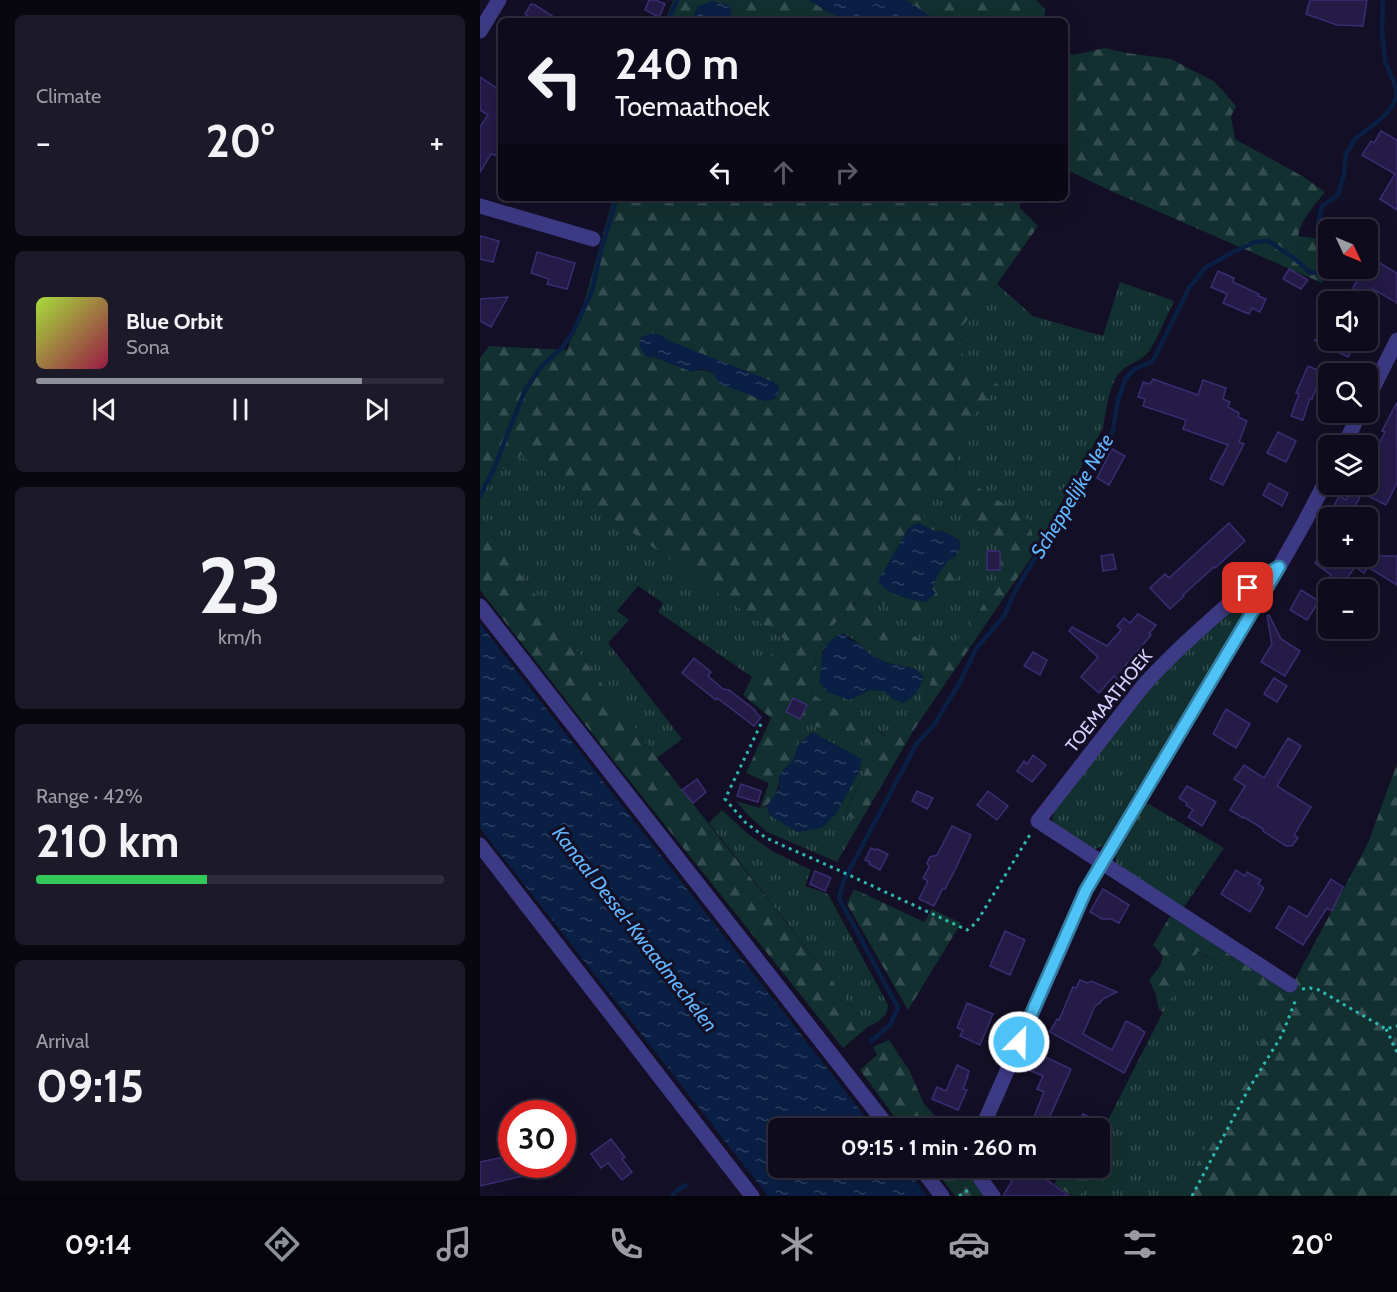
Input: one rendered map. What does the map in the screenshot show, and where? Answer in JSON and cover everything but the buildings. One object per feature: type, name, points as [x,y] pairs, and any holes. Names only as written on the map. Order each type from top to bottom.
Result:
[{"type":"street","points":[[480,31],[499,0]]},
{"type":"street","points":[[480,206],[593,239]]},
{"type":"street","points":[[1378,378],[1397,340]]},
{"type":"street","name":"TOEMAATHOEK","points":[[986,1118],[1086,890],[1279,567],[1319,495]]},
{"type":"street","name":"TOEMAATHOEK","points":[[1038,821],[1143,686],[1162,665],[1244,591],[1261,577],[1279,567]]},
{"type":"street","points":[[480,606],[881,1118]]},
{"type":"street","points":[[1038,821],[1290,985]]},
{"type":"street","points":[[480,845],[752,1196]]},
{"type":"street","points":[[928,1178],[942,1196]]},
{"type":"street","points":[[980,1178],[993,1196]]},
{"type":"path","points":[[761,724],[725,800],[745,822],[766,838],[967,930],[976,923],[1038,821]]},
{"type":"path","points":[[1192,1196],[1248,1090],[1282,1035],[1299,990],[1310,988],[1319,990],[1386,1029],[1397,1052]]},
{"type":"path","points":[[1386,1029],[1397,1026]]},
{"type":"green space","points":[[673,0],[809,0],[842,18],[732,18],[730,5],[698,6],[693,18],[666,18]]},
{"type":"green space","points":[[906,0],[1036,0],[1045,9],[1044,18],[933,18]]},
{"type":"green space","points":[[1105,48],[1171,59],[1215,82],[1236,106],[1231,116],[1235,139],[1302,176],[1325,192],[1305,218],[1298,236],[1318,239],[1318,279],[1324,279],[1322,283],[1068,170],[1068,52],[1073,55]]},
{"type":"green space","points":[[612,201],[1020,201],[1020,208],[1038,226],[997,284],[959,330],[963,356],[983,375],[1000,386],[974,413],[959,444],[955,473],[1029,520],[1033,538],[1041,539],[1035,552],[913,731],[861,821],[844,815],[877,747],[783,717],[798,746],[793,761],[780,773],[773,798],[760,808],[769,783],[746,773],[771,718],[743,695],[752,677],[784,639],[521,455],[480,487],[480,358],[489,346],[567,350],[586,296]],"holes":[[[661,335],[667,340],[765,401],[718,379],[707,371],[693,372],[646,356]],[[923,494],[948,501],[981,526],[1002,546],[999,571],[989,594],[965,632],[951,649],[946,651],[869,617],[853,605],[863,594],[915,617],[940,600],[950,588],[959,570],[967,542],[924,517],[910,512]],[[908,529],[943,531],[959,540],[956,556],[938,574],[933,586],[932,598],[926,602],[914,601],[879,582]],[[845,615],[872,637],[904,647],[923,658],[932,667],[930,686],[903,729],[893,736],[886,737],[863,719],[838,711],[812,694],[816,653],[828,629]]]},
{"type":"green space","points":[[1120,282],[1174,301],[1149,351],[1118,375],[1109,398],[1103,428],[1041,539],[1033,539],[955,473],[959,444],[974,413],[999,386],[963,356],[959,330],[997,284],[1033,316],[1103,336]]},
{"type":"green space","points":[[521,455],[784,639],[752,677],[658,612],[663,603],[638,586],[617,611],[629,620],[608,643],[682,739],[657,758],[480,520],[480,487]]},
{"type":"green space","points":[[923,494],[948,501],[981,526],[1002,546],[999,571],[989,594],[965,632],[946,652],[869,617],[853,606],[863,594],[891,608],[967,542],[924,517],[910,512]]},
{"type":"green space","points":[[480,520],[657,758],[868,1027],[843,1048],[480,590]]},
{"type":"green space","points":[[1241,601],[1248,605],[1103,846],[1092,850],[1056,828],[1052,818],[1057,807],[1165,669]]},
{"type":"green space","points":[[845,615],[872,637],[904,647],[932,666],[930,686],[903,729],[893,736],[887,737],[863,719],[838,711],[812,694],[816,653],[828,629]],"holes":[[[843,633],[876,658],[916,669],[893,699],[885,691],[870,690],[849,700],[819,683],[822,652]]]},
{"type":"green space","points":[[782,716],[877,747],[844,814],[861,821],[837,862],[767,832],[736,801],[760,808],[767,806],[769,815],[776,819],[842,801],[859,772],[861,759],[812,732],[798,746]]},
{"type":"green space","points":[[1397,764],[1397,1196],[1180,1196],[1282,1004],[1198,951],[1163,1012],[1159,1010],[1155,992],[1149,980],[1160,966],[1163,956],[1153,945],[1170,916],[1288,993],[1368,843]]},
{"type":"green space","points":[[1145,802],[1224,848],[1182,910],[1116,866],[1116,850]]},
{"type":"green space","points":[[722,810],[748,834],[772,851],[811,870],[805,886],[828,894],[888,1005],[886,1013],[879,1021],[868,1027],[709,823]]},
{"type":"green space","points":[[854,889],[924,922],[932,909],[961,923],[908,1010],[847,904]]},
{"type":"green space","points":[[1197,951],[1283,1004],[1180,1196],[1079,1196],[1092,1178],[1110,1178],[1109,1118]]},
{"type":"green space","points":[[889,1040],[909,1070],[924,1104],[937,1118],[896,1118],[860,1070],[877,1055],[873,1047]]},
{"type":"green space","points":[[941,1178],[972,1178],[986,1196],[955,1196]]},
{"type":"green space","points":[[1058,1178],[1092,1178],[1079,1196],[1072,1196],[1054,1184]]},
{"type":"water","points":[[809,0],[906,0],[933,18],[842,18]]},
{"type":"water","points":[[712,1],[730,5],[732,18],[693,18],[698,6]]},
{"type":"water","points":[[651,333],[661,335],[667,340],[774,382],[779,387],[778,394],[775,399],[765,401],[720,384],[713,373],[708,370],[700,369],[693,372],[646,356],[639,346],[640,338]]},
{"type":"water","points":[[918,523],[935,531],[943,531],[959,540],[961,546],[956,556],[949,560],[938,575],[932,589],[936,593],[926,602],[893,593],[878,581],[908,529]]},
{"type":"water","name":"Kanaal Dessel-Kwaadmechelen","points":[[480,624],[866,1118],[768,1118],[768,1178],[913,1178],[927,1196],[768,1196],[480,828]]},
{"type":"water","points":[[843,633],[876,658],[916,669],[924,676],[919,689],[903,703],[893,699],[885,691],[870,690],[849,700],[827,692],[819,682],[823,653],[829,642]]},
{"type":"water","points":[[812,732],[862,759],[859,772],[836,814],[822,828],[797,832],[769,815],[767,806],[779,789],[780,773],[793,761],[798,746]]},
{"type":"waterway","points":[[669,18],[677,0]]},
{"type":"waterway","name":"Scheppelijke Nete","points":[[871,1041],[890,1025],[898,1008],[839,898],[844,880],[917,743],[935,724],[959,684],[976,649],[1004,616],[1015,591],[1113,430],[1118,400],[1125,380],[1133,370],[1153,361],[1189,288],[1205,268],[1255,242],[1268,241],[1294,258],[1311,273],[1319,272],[1322,266],[1318,223],[1322,206],[1338,195],[1344,174],[1346,154],[1355,139],[1381,119],[1391,108],[1397,95],[1385,61],[1382,32],[1383,0]]},
{"type":"waterway","points":[[480,496],[493,471],[525,390],[541,367],[562,348],[573,332],[592,291],[602,246],[616,201]]},
{"type":"waterway","name":"Scheppelijke Nete","points":[[672,1196],[686,1185]]},
{"type":"route","points":[[1019,1042],[1086,890],[1279,567],[1261,577],[1248,588]]}]
